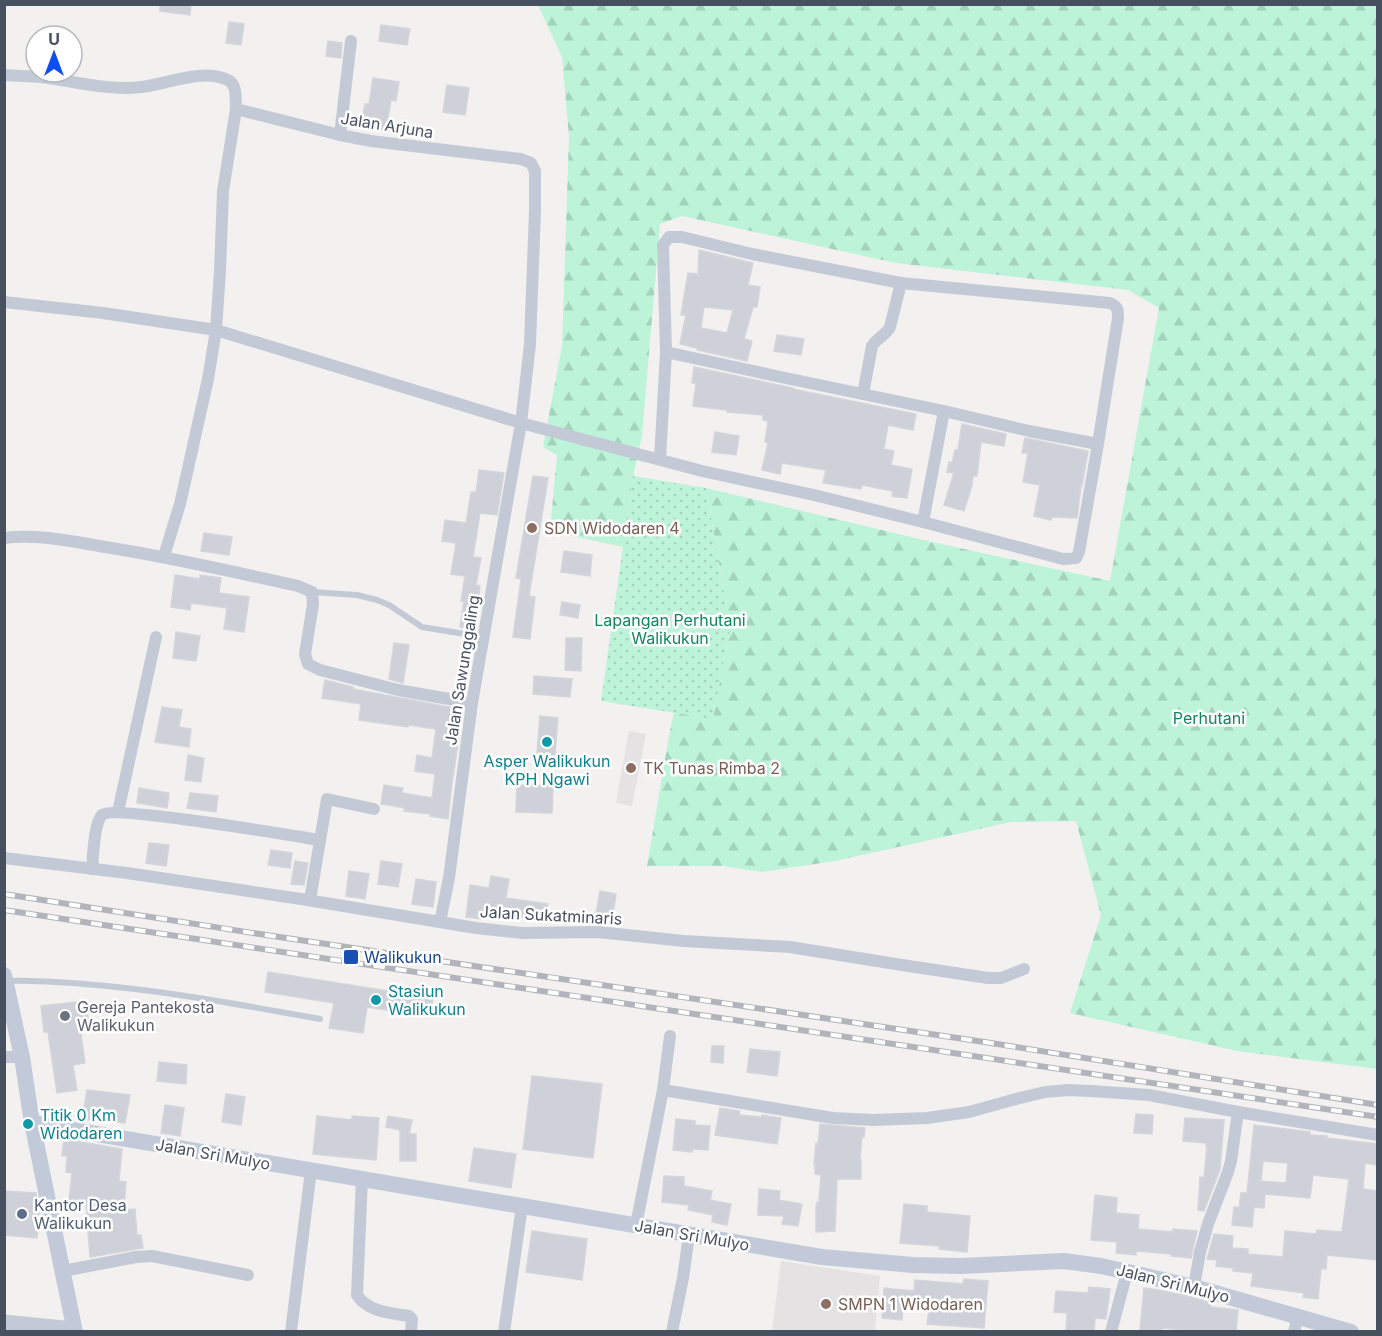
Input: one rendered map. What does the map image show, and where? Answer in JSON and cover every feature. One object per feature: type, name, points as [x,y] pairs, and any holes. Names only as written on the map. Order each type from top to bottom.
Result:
[{"type":"main road","points":[[5,978],[75,1330]]},
{"type":"main road","name":"Jalan Sri Mulyo","points":[[32,1123],[822,1257],[913,1265],[961,1266],[1064,1261],[1101,1266],[1194,1287],[1296,1324],[1351,1332]]},
{"type":"street","points":[[340,135],[351,42]]},
{"type":"street","points":[[4,75],[42,77],[108,87],[141,87],[181,78],[212,76],[226,79],[235,87],[236,109],[223,191],[216,330],[208,379],[180,504],[164,556]]},
{"type":"street","name":"Jalan Arjuna","points":[[236,109],[371,141],[521,159],[531,163],[535,171],[535,210],[530,344],[522,423]]},
{"type":"street","points":[[4,302],[103,313],[216,330],[522,423],[702,471],[923,522],[1062,560],[1076,558],[1079,552],[1118,310],[1110,303],[900,283],[752,254],[682,237],[669,237],[663,245],[666,352],[660,459]]},
{"type":"street","points":[[863,394],[872,346],[876,340],[887,333],[890,327],[900,283]]},
{"type":"street","points":[[666,352],[1098,444]]},
{"type":"street","points":[[923,522],[944,411]]},
{"type":"street","name":"Jalan Sawunggaling","points":[[440,922],[449,878],[472,703],[522,423]]},
{"type":"street","points":[[4,538],[22,536],[51,538],[164,556],[298,586],[312,592],[313,604],[305,654],[308,664],[320,670],[398,690],[472,703]]},
{"type":"street","points":[[118,812],[156,637]]},
{"type":"street","points":[[310,900],[327,799],[375,809]]},
{"type":"street","points":[[92,869],[98,824],[104,813],[118,812],[227,825],[320,840]]},
{"type":"street","name":"Jalan Sukatminaris","points":[[4,858],[310,900],[476,928],[522,933],[598,932],[684,941],[790,947],[988,978],[1001,978],[1024,969]]},
{"type":"street","points":[[636,1225],[663,1090],[670,1036]]},
{"type":"street","points":[[4,1057],[22,1057]]},
{"type":"street","points":[[663,1090],[833,1118],[874,1120],[927,1118],[969,1112],[1045,1092],[1068,1090],[1149,1095],[1377,1135]]},
{"type":"street","points":[[1194,1287],[1208,1224],[1231,1161],[1238,1112]]},
{"type":"street","points":[[291,1332],[311,1170]]},
{"type":"street","points":[[362,1179],[357,1295],[367,1306],[409,1316],[412,1319],[411,1332]]},
{"type":"street","points":[[504,1332],[522,1206]]},
{"type":"street","points":[[672,1332],[689,1235]]},
{"type":"street","points":[[63,1271],[136,1257],[153,1256],[248,1275]]},
{"type":"street","points":[[1110,1332],[1127,1272]]},
{"type":"street","points":[[4,1322],[75,1330]]},
{"type":"lane","points":[[312,592],[357,595],[377,600],[389,605],[422,627],[483,637]]},
{"type":"lane","points":[[5,978],[125,987],[320,1019]]},
{"type":"shaded area","name":"TK Tunas Rimba 2","points":[[629,731],[646,734],[632,806],[616,803]]},
{"type":"shaded area","name":"SMPN 1 Widodaren","points":[[781,1261],[880,1276],[875,1331],[772,1331]]},
{"type":"green space","name":"Perhutani","points":[[538,5],[1377,5],[1377,1069],[1237,1051],[1070,1013],[1101,915],[1076,821],[1011,822],[835,861],[762,872],[723,866],[647,866],[674,712],[713,718],[730,627],[706,488],[932,542],[1110,581],[1159,308],[1128,290],[896,263],[682,216],[660,224],[642,436],[633,477],[623,547],[550,531],[557,455],[543,447],[562,346],[569,136],[562,57]]},
{"type":"green space","name":"Lapangan Perhutani Walikukun","points":[[633,476],[706,488],[730,627],[713,719],[601,701]]},
{"type":"building","points":[[160,4],[191,4],[190,15],[160,11]]},
{"type":"building","points":[[229,22],[244,24],[241,45],[226,43]]},
{"type":"building","points":[[381,25],[410,29],[407,45],[379,41]]},
{"type":"building","points":[[328,41],[342,43],[341,58],[326,56]]},
{"type":"building","points":[[373,78],[399,82],[396,101],[391,100],[386,131],[361,128],[365,104],[369,104]]},
{"type":"building","points":[[447,85],[469,88],[465,115],[443,112]]},
{"type":"building","points":[[699,250],[753,263],[748,285],[760,287],[757,307],[753,307],[744,339],[752,341],[747,361],[680,344],[686,315],[681,315],[688,273],[698,274]],"holes":[[[704,307],[733,310],[727,333],[701,328]]]},
{"type":"building","points":[[777,335],[804,339],[801,355],[774,351]]},
{"type":"building","points":[[694,367],[916,414],[913,430],[888,425],[884,449],[894,451],[891,465],[912,469],[907,498],[892,496],[893,491],[862,485],[861,489],[823,483],[826,470],[782,463],[780,474],[762,470],[768,443],[765,442],[768,421],[763,420],[763,415],[693,406],[696,383],[692,383]]},
{"type":"building","points":[[962,424],[1006,434],[1004,446],[981,442],[977,476],[973,476],[964,511],[944,505],[954,473],[947,472],[949,462],[952,463],[955,450],[958,450]]},
{"type":"building","points":[[715,432],[739,436],[736,455],[712,452]]},
{"type":"building","points":[[1025,438],[1088,451],[1077,518],[1052,517],[1051,520],[1034,516],[1040,485],[1023,482],[1028,453],[1022,453]]},
{"type":"building","points":[[479,470],[504,473],[497,515],[480,513],[473,557],[481,558],[476,585],[480,586],[475,629],[460,627],[465,576],[451,574],[456,543],[442,541],[445,520],[466,523],[471,492],[476,492]]},
{"type":"building","name":"SDN Widodaren 4","points":[[533,476],[548,478],[529,596],[535,597],[530,639],[513,637],[521,579],[516,578]]},
{"type":"building","points":[[204,533],[232,537],[229,555],[201,551]]},
{"type":"building","points":[[564,551],[592,555],[590,576],[561,572]]},
{"type":"building","points":[[175,575],[200,579],[200,575],[221,578],[219,593],[249,597],[244,632],[224,629],[227,608],[191,603],[190,610],[171,607]]},
{"type":"building","points":[[562,602],[580,605],[578,618],[560,615]]},
{"type":"building","points":[[176,632],[200,636],[196,661],[173,658]]},
{"type":"building","points":[[566,638],[582,638],[581,671],[565,670]]},
{"type":"building","points":[[394,643],[409,645],[403,683],[389,679]]},
{"type":"building","points":[[534,676],[572,679],[570,697],[533,694]]},
{"type":"building","points":[[325,680],[353,687],[353,689],[460,709],[456,736],[459,737],[448,819],[404,811],[405,808],[381,804],[384,785],[403,788],[402,793],[432,798],[435,774],[415,771],[417,755],[432,758],[436,729],[359,720],[361,704],[322,698]]},
{"type":"building","points":[[162,707],[182,710],[179,727],[191,729],[189,747],[155,742]]},
{"type":"building","name":"Asper Walikukun KPH Ngawi","points":[[540,716],[558,718],[554,767],[536,766]]},
{"type":"building","points":[[188,755],[204,758],[201,782],[185,780]]},
{"type":"building","points":[[517,785],[553,786],[552,813],[516,812]]},
{"type":"building","points":[[139,788],[169,793],[167,808],[137,803]]},
{"type":"building","points":[[190,793],[218,796],[216,812],[187,808]]},
{"type":"building","points":[[149,843],[169,845],[166,866],[146,863]]},
{"type":"building","points":[[271,850],[292,853],[290,868],[268,865]]},
{"type":"building","points":[[295,861],[308,863],[304,885],[291,884]]},
{"type":"building","points":[[381,861],[402,864],[398,887],[378,884]]},
{"type":"building","points":[[349,871],[369,874],[365,899],[346,896]]},
{"type":"building","points":[[491,876],[509,879],[506,898],[548,904],[545,920],[482,911],[481,919],[466,917],[470,885],[489,888]]},
{"type":"building","points":[[416,879],[436,882],[433,907],[412,904]]},
{"type":"building","points":[[600,891],[616,894],[612,921],[595,919]]},
{"type":"building","name":"Stasiun Walikukun","points":[[268,972],[433,998],[430,1017],[367,1007],[363,1033],[329,1028],[334,1003],[265,992]]},
{"type":"building","points":[[86,1001],[89,1026],[80,1027],[85,1063],[73,1065],[77,1090],[57,1093],[48,1032],[44,1032],[41,1006]]},
{"type":"building","points":[[712,1046],[724,1046],[723,1063],[711,1062]]},
{"type":"building","points":[[750,1049],[780,1052],[777,1076],[747,1072]]},
{"type":"building","points":[[159,1062],[187,1065],[186,1084],[157,1081]]},
{"type":"building","points":[[532,1076],[602,1084],[593,1158],[523,1149]]},
{"type":"building","points":[[87,1090],[130,1095],[125,1123],[82,1119]]},
{"type":"building","points":[[226,1094],[245,1097],[241,1125],[222,1122]]},
{"type":"building","points":[[165,1105],[184,1108],[180,1136],[161,1133]]},
{"type":"building","points":[[720,1108],[740,1111],[739,1115],[781,1118],[777,1144],[715,1135]]},
{"type":"building","points":[[1136,1114],[1153,1115],[1152,1134],[1134,1133]]},
{"type":"building","points":[[317,1116],[352,1120],[352,1116],[379,1118],[376,1160],[313,1154]]},
{"type":"building","points":[[388,1116],[412,1120],[409,1134],[416,1134],[416,1161],[400,1161],[400,1130],[386,1127]]},
{"type":"building","points":[[1185,1118],[1224,1120],[1220,1169],[1204,1211],[1198,1210],[1200,1177],[1204,1178],[1207,1146],[1206,1143],[1183,1141]]},
{"type":"building","points":[[676,1119],[695,1121],[695,1125],[710,1126],[708,1150],[693,1149],[692,1152],[673,1150]]},
{"type":"building","points":[[820,1124],[865,1128],[860,1160],[861,1179],[837,1179],[835,1231],[816,1232],[816,1206],[819,1202],[821,1175],[815,1174],[814,1164]]},
{"type":"building","points":[[1254,1125],[1377,1144],[1377,1165],[1365,1163],[1363,1189],[1377,1191],[1377,1260],[1327,1255],[1326,1269],[1321,1268],[1318,1299],[1303,1297],[1304,1293],[1251,1286],[1253,1273],[1216,1266],[1217,1260],[1207,1259],[1214,1234],[1233,1236],[1232,1248],[1248,1249],[1248,1254],[1283,1257],[1285,1231],[1316,1234],[1317,1230],[1342,1232],[1349,1179],[1313,1175],[1310,1198],[1265,1194],[1264,1208],[1254,1207],[1252,1227],[1232,1225],[1234,1207],[1239,1208],[1241,1193],[1247,1193]],"holes":[[[1263,1161],[1288,1163],[1286,1183],[1261,1181]]]},
{"type":"building","points":[[64,1139],[122,1149],[119,1181],[126,1182],[124,1210],[135,1209],[137,1235],[141,1235],[143,1248],[90,1257],[86,1203],[69,1201],[72,1173],[66,1172],[67,1156],[62,1156]]},
{"type":"building","points":[[474,1148],[516,1154],[511,1188],[469,1181]]},
{"type":"building","points":[[664,1176],[684,1177],[684,1186],[712,1191],[710,1200],[731,1204],[727,1225],[712,1222],[713,1215],[688,1210],[689,1205],[662,1202]]},
{"type":"building","points":[[759,1189],[780,1191],[779,1200],[802,1204],[798,1226],[782,1224],[784,1216],[758,1215]]},
{"type":"building","name":"Kantor Desa Walikukun","points":[[4,1191],[36,1193],[40,1212],[37,1238],[4,1235]]},
{"type":"building","points":[[1095,1195],[1117,1198],[1116,1213],[1139,1215],[1138,1229],[1173,1232],[1173,1229],[1197,1231],[1191,1258],[1136,1251],[1136,1255],[1116,1253],[1117,1242],[1091,1240]]},
{"type":"building","points":[[904,1204],[927,1206],[927,1212],[970,1216],[967,1252],[939,1249],[939,1246],[900,1243]]},
{"type":"building","points":[[532,1231],[587,1239],[582,1280],[526,1272]]},
{"type":"building","points":[[964,1279],[988,1281],[984,1328],[927,1324],[929,1309],[903,1306],[902,1320],[882,1318],[884,1288],[914,1291],[915,1280],[963,1284]]},
{"type":"building","points":[[1089,1287],[1110,1289],[1106,1319],[1095,1318],[1094,1332],[1066,1332],[1067,1313],[1054,1312],[1056,1291],[1088,1293]]},
{"type":"building","points":[[1144,1288],[1192,1297],[1211,1303],[1211,1307],[1238,1310],[1236,1332],[1162,1328],[1162,1332],[1140,1330]]},
{"type":"railway","points":[[4,894],[991,1043],[1378,1105]]},
{"type":"railway","points":[[4,910],[1378,1117]]},
{"type":"place","name":"SDN Widodaren 4","points":[[532,528]]},
{"type":"place","name":"Asper Walikukun KPH Ngawi","points":[[547,742]]},
{"type":"place","name":"TK Tunas Rimba 2","points":[[631,768]]},
{"type":"place","name":"Walikukun","points":[[351,957]]},
{"type":"place","name":"Stasiun Walikukun","points":[[376,1000]]},
{"type":"place","name":"Gereja Pantekosta Walikukun","points":[[65,1016]]},
{"type":"place","name":"Titik 0 Km Widodaren","points":[[28,1124]]},
{"type":"place","name":"Kantor Desa Walikukun","points":[[22,1214]]},
{"type":"place","name":"SMPN 1 Widodaren","points":[[826,1304]]}]
